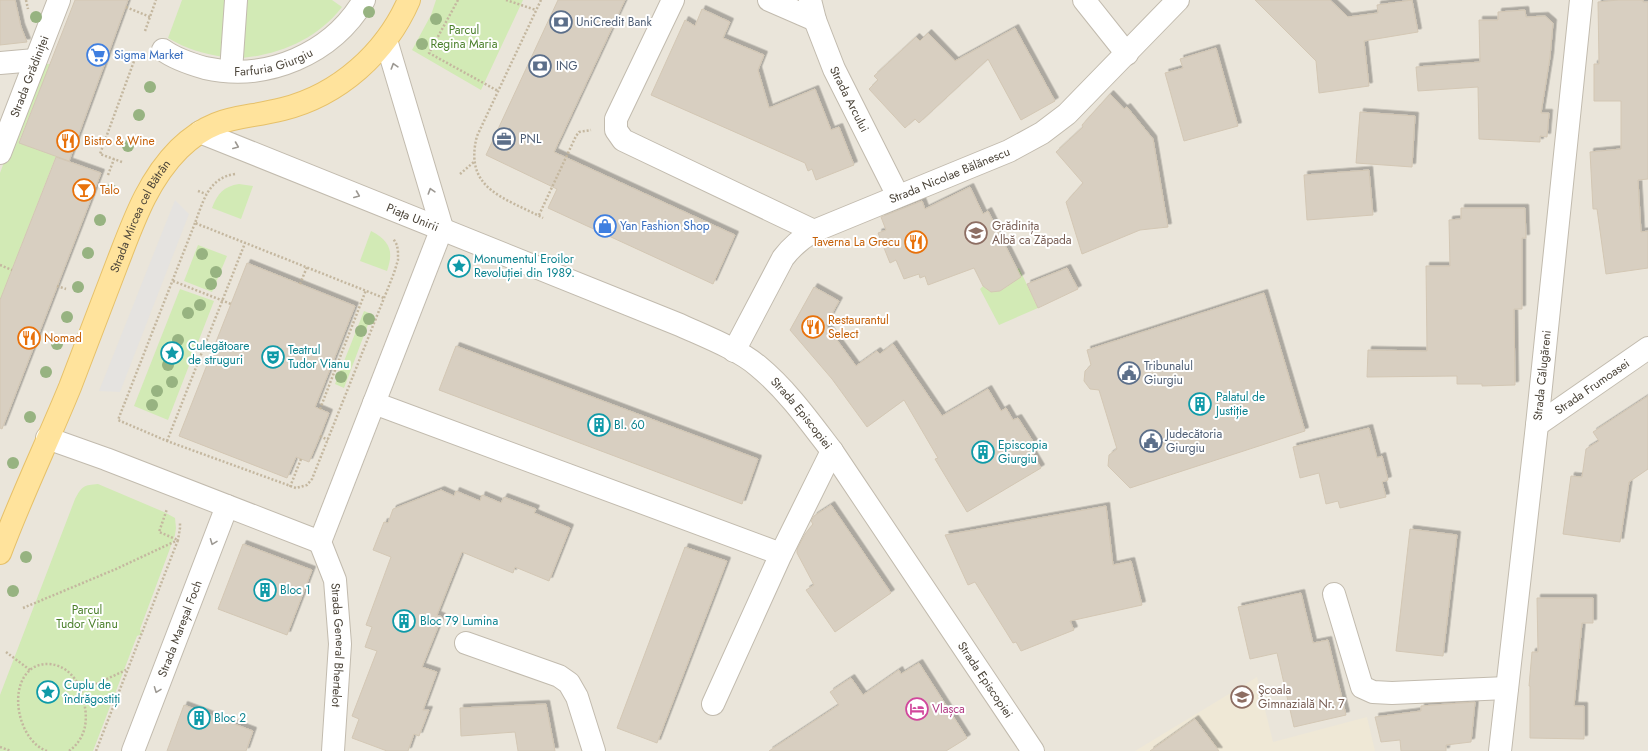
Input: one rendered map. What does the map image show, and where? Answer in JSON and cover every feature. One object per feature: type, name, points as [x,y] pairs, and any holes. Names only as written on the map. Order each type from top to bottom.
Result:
[{"type":"main road","name":"Strada Mircea cel Bătrân","points":[[0,553],[69,388],[132,226],[148,190],[157,175],[179,150],[200,132],[212,125],[227,119],[284,108],[308,101],[337,85],[357,70],[375,53],[386,40],[409,0]]},
{"type":"street","name":"Strada Grădiniței","points":[[0,153],[59,0]]},
{"type":"street","points":[[231,71],[236,0]]},
{"type":"street","points":[[673,0],[616,119],[616,130],[623,140],[814,230]]},
{"type":"street","points":[[769,0],[812,10]]},
{"type":"street","points":[[1084,0],[1127,54]]},
{"type":"street","name":"Strada Nicolae Bălănescu","points":[[734,351],[783,258],[791,248],[814,230],[1009,151],[1042,133],[1067,114],[1178,0]]},
{"type":"street","name":"Strada Călugăreni","points":[[1500,751],[1537,425],[1581,0]]},
{"type":"street","name":"Farfuria Giurgiu","points":[[163,50],[197,66],[231,71],[263,69],[279,66],[306,55],[324,44],[337,33],[359,2]]},
{"type":"street","name":"Strada Arcului","points":[[812,10],[834,69],[898,196]]},
{"type":"street","name":"Piața Unirii","points":[[386,40],[442,228]]},
{"type":"street","points":[[0,63],[35,60]]},
{"type":"street","name":"Piața Unirii","points":[[200,132],[442,228]]},
{"type":"street","points":[[47,438],[106,459],[320,542],[442,228]]},
{"type":"street","name":"Strada Episcopiei","points":[[442,228],[711,338],[757,365],[800,409],[832,451],[1033,751]]},
{"type":"street","name":"Strada Frumoasei","points":[[1537,425],[1648,348]]},
{"type":"street","points":[[374,403],[782,554]]},
{"type":"street","points":[[713,704],[782,554],[832,451]]},
{"type":"street","name":"Strada Mareșal Foch","points":[[134,751],[227,506]]},
{"type":"street","name":"Strada General Bhertelot","points":[[320,542],[335,580],[340,644],[333,751]]},
{"type":"street","points":[[1334,594],[1362,687],[1373,692],[1507,688]]},
{"type":"street","points":[[466,643],[559,676],[569,683],[577,697],[594,751]]},
{"type":"path","points":[[143,36],[156,0]]},
{"type":"path","points":[[458,0],[429,53],[498,91]]},
{"type":"path","points":[[506,0],[536,10]]},
{"type":"path","points":[[541,0],[477,136],[474,152],[475,160],[482,179],[496,195],[543,218]]},
{"type":"path","points":[[126,7],[150,17]]},
{"type":"path","points":[[122,162],[100,154],[138,51]]},
{"type":"path","points":[[539,215],[579,132],[585,130],[616,130]]},
{"type":"path","points":[[108,175],[114,159]]},
{"type":"path","points":[[460,174],[475,160]]},
{"type":"path","points":[[238,174],[228,175],[218,179],[206,194],[118,420],[167,441],[290,487],[296,488],[307,485],[312,479],[328,440],[384,298],[398,256],[397,245],[390,234]]},
{"type":"path","points":[[198,191],[206,194]]},
{"type":"path","points":[[195,223],[384,298]]},
{"type":"path","points":[[167,441],[246,243]]},
{"type":"path","points":[[0,265],[12,270]]},
{"type":"path","points":[[300,284],[307,267]]},
{"type":"path","points":[[173,281],[231,304]]},
{"type":"path","points":[[57,286],[66,290]]},
{"type":"path","points":[[320,409],[366,290]]},
{"type":"path","points":[[320,436],[328,440]]},
{"type":"path","points":[[290,487],[301,459]]},
{"type":"path","points":[[168,509],[159,532],[178,540]]},
{"type":"path","points":[[96,751],[178,540],[180,522]]},
{"type":"path","points":[[23,608],[116,569],[178,540]]},
{"type":"path","points":[[6,652],[30,670]]},
{"type":"path","points":[[47,751],[31,740],[22,722],[18,701],[23,680],[30,670],[43,664],[59,665],[72,675],[81,691],[86,709],[84,731],[77,744],[69,751]]},
{"type":"path","points":[[81,691],[127,670]]},
{"type":"path","points":[[0,747],[11,751]]},
{"type":"shaded area","points":[[0,0],[1648,0],[1648,751],[0,751]]},
{"type":"shaded area","points":[[175,200],[189,214],[120,392],[99,391]]},
{"type":"shaded area","name":"Şcoala Gimnazială Nr. 7","points":[[1257,677],[1273,742],[1367,717],[1375,751],[1135,751]]},
{"type":"green space","points":[[182,0],[229,0],[224,57],[195,50],[168,38]]},
{"type":"green space","points":[[244,0],[332,0],[342,7],[321,28],[297,43],[271,53],[242,58]]},
{"type":"green space","name":"Parcul Regina Maria","points":[[436,0],[523,0],[481,90],[412,50],[431,15]]},
{"type":"green space","points":[[43,64],[50,64],[19,142],[56,156],[0,300],[0,173],[39,67]]},
{"type":"green space","points":[[239,184],[253,186],[241,219],[212,208],[216,199],[225,189]]},
{"type":"green space","points":[[371,231],[382,239],[389,247],[390,258],[387,271],[360,261]]},
{"type":"green space","points":[[198,245],[227,256],[212,292],[184,281]]},
{"type":"green space","points":[[1019,268],[1038,308],[999,325],[980,289],[983,286],[993,291],[998,291],[1008,286],[1007,274]]},
{"type":"green space","points":[[180,289],[214,301],[168,420],[134,406]]},
{"type":"green space","points":[[364,311],[372,314],[344,388],[335,384]]},
{"type":"green space","name":"Parcul Tudor Vianu","points":[[98,484],[175,518],[175,535],[140,629],[142,634],[137,636],[93,751],[0,751],[0,695],[75,499],[84,487]]},
{"type":"building","points":[[0,0],[15,0],[21,27],[27,42],[0,45]]},
{"type":"building","points":[[75,0],[128,0],[69,161],[19,143]]},
{"type":"building","points":[[558,0],[625,0],[554,152],[735,235],[713,284],[548,208],[557,189],[486,155]]},
{"type":"building","points":[[1255,0],[1330,0],[1348,17],[1378,13],[1377,5],[1412,0],[1418,32],[1364,41],[1369,86],[1319,93],[1316,61]]},
{"type":"building","points":[[1643,0],[1643,2],[1648,2],[1648,179],[1638,180],[1641,232],[1648,231],[1648,268],[1606,274],[1597,209],[1593,209],[1590,152],[1621,149],[1621,101],[1594,101],[1594,64],[1599,64],[1598,2]]},
{"type":"building","points":[[702,9],[730,22],[723,38],[764,55],[758,70],[769,108],[815,89],[831,130],[839,127],[854,165],[816,180],[812,169],[808,171],[805,163],[651,95],[685,20],[695,26]]},
{"type":"building","points":[[1525,10],[1526,17],[1545,16],[1553,23],[1550,57],[1541,113],[1549,113],[1547,137],[1540,136],[1540,142],[1479,139],[1478,87],[1418,91],[1416,67],[1480,62],[1479,20],[1498,20],[1498,12]]},
{"type":"building","points":[[1015,28],[1055,101],[1021,120],[988,59],[919,123],[915,119],[905,128],[869,89],[878,80],[874,76],[916,37],[920,41],[928,33],[955,61]]},
{"type":"building","points":[[1216,48],[1238,126],[1184,141],[1165,73],[1183,68],[1180,59]]},
{"type":"building","points":[[1110,94],[1124,109],[1127,107],[1153,139],[1168,227],[1140,230],[1082,254],[1066,202],[1083,183],[1056,152],[1083,127],[1082,125]]},
{"type":"building","points":[[1360,112],[1415,116],[1412,167],[1356,163]]},
{"type":"building","points":[[56,157],[101,173],[2,429],[0,428],[0,300]]},
{"type":"building","points":[[1369,170],[1373,215],[1307,220],[1304,175]]},
{"type":"building","points":[[970,187],[983,214],[988,211],[1021,277],[1000,291],[991,292],[983,286],[974,268],[928,285],[925,276],[920,278],[919,274],[904,279],[896,260],[890,263],[878,233],[886,230],[881,217],[922,201],[925,209]]},
{"type":"building","points":[[1461,208],[1525,208],[1526,238],[1522,238],[1522,309],[1514,309],[1515,385],[1482,386],[1482,384],[1457,384],[1457,376],[1367,377],[1368,350],[1427,351],[1426,266],[1450,266],[1449,220],[1461,219]]},
{"type":"building","name":"Teatrul Tudor Vianu","points":[[247,263],[355,306],[315,407],[329,413],[320,436],[309,462],[296,457],[287,478],[179,436]]},
{"type":"building","points":[[1067,268],[1078,289],[1038,308],[1027,284]]},
{"type":"building","points":[[814,287],[839,301],[826,325],[856,366],[877,351],[880,354],[893,344],[942,416],[988,389],[1001,411],[1006,408],[1013,420],[1018,418],[1034,443],[1028,446],[1041,468],[967,512],[935,459],[938,458],[904,400],[867,427],[832,379],[790,330]]},
{"type":"building","name":"Palatul de Justiție","points":[[1264,293],[1305,431],[1130,488],[1108,466],[1109,455],[1117,449],[1099,390],[1090,389],[1084,381],[1085,371],[1091,365],[1087,350]]},
{"type":"building","name":"Bl. 60","points":[[456,346],[758,459],[742,504],[439,390]]},
{"type":"building","points":[[1648,396],[1648,469],[1629,482],[1620,542],[1563,534],[1571,476],[1582,477],[1586,449],[1599,441],[1593,432]]},
{"type":"building","points":[[1369,428],[1377,458],[1382,456],[1388,480],[1382,482],[1386,497],[1340,508],[1338,501],[1326,504],[1319,473],[1300,478],[1293,447]]},
{"type":"building","name":"Bloc 79 Lumina","points":[[441,490],[454,496],[456,491],[480,501],[482,495],[501,503],[504,497],[536,509],[534,513],[570,528],[549,581],[515,567],[513,573],[462,552],[437,615],[442,617],[422,667],[437,672],[423,710],[429,710],[419,736],[414,734],[408,751],[387,751],[352,738],[359,719],[352,716],[377,651],[365,647],[372,627],[366,625],[391,557],[373,550],[384,522],[388,523],[393,509]]},
{"type":"building","points":[[831,505],[891,593],[835,632],[806,590],[814,585],[797,553],[797,549],[805,534],[813,524],[811,521],[814,516]]},
{"type":"building","points":[[1106,506],[1113,565],[1131,561],[1142,605],[1070,621],[1074,630],[1021,651],[1016,642],[1013,643],[975,582],[968,585],[945,535]]},
{"type":"building","points":[[1410,529],[1457,535],[1443,656],[1396,651]]},
{"type":"building","name":"Bloc 1","points":[[243,544],[312,570],[287,635],[218,609]]},
{"type":"building","points":[[685,547],[727,561],[657,743],[617,728]]},
{"type":"building","points":[[1301,593],[1313,643],[1328,640],[1346,715],[1294,727],[1277,653],[1250,659],[1238,607]]},
{"type":"building","points":[[1537,598],[1593,598],[1593,623],[1582,623],[1574,706],[1584,706],[1584,739],[1530,738],[1529,686],[1532,652],[1538,652]]},
{"type":"building","points":[[919,663],[967,738],[946,751],[769,751],[839,705],[830,692],[851,678],[863,695],[899,670],[901,674]]},
{"type":"building","points":[[1475,702],[1471,742],[1446,745],[1446,751],[1401,751],[1400,740],[1381,742],[1375,717],[1421,711],[1421,706]]},
{"type":"building","points":[[546,704],[555,751],[518,751],[515,732],[461,736],[460,708]]},
{"type":"building","name":"Bloc 2","points":[[184,705],[253,731],[246,751],[167,751]]},
{"type":"building","points":[[1195,719],[1219,751],[1150,751]]},
{"type":"place","name":"UniCredit Bank","points":[[561,22]]},
{"type":"place","name":"Sigma Market","points":[[98,55]]},
{"type":"place","name":"ING","points":[[540,66]]},
{"type":"place","name":"PNL","points":[[504,139]]},
{"type":"place","name":"Bistro & Wine","points":[[68,141]]},
{"type":"place","name":"Talo","points":[[84,190]]},
{"type":"place","name":"Yan Fashion Shop","points":[[605,226]]},
{"type":"place","name":"Grădinița Albă ca Zăpada","points":[[976,233]]},
{"type":"place","name":"Taverna La Grecu","points":[[916,242]]},
{"type":"place","name":"Monumentul Eroilor Revoluției din 1989.","points":[[459,266]]},
{"type":"place","name":"Restaurantul Select","points":[[813,327]]},
{"type":"place","name":"Nomad","points":[[29,338]]},
{"type":"place","name":"Culegătoare de struguri","points":[[172,353]]},
{"type":"place","name":"Teatrul Tudor Vianu","points":[[273,357]]},
{"type":"place","name":"Tribunalul Giurgiu","points":[[1129,373]]},
{"type":"place","name":"Palatul de Justiție","points":[[1200,404]]},
{"type":"place","name":"Bl. 60","points":[[599,425]]},
{"type":"place","name":"Judecătoria Giurgiu","points":[[1151,441]]},
{"type":"place","name":"Episcopia Giurgiu","points":[[983,452]]},
{"type":"place","name":"Bloc 1","points":[[265,590]]},
{"type":"place","name":"Bloc 79 Lumina","points":[[404,621]]},
{"type":"place","name":"Cuplu de îndrăgostiți","points":[[48,692]]},
{"type":"place","name":"Şcoala Gimnazială Nr. 7","points":[[1242,697]]},
{"type":"place","name":"Vlașca","points":[[917,709]]},
{"type":"place","name":"Bloc 2","points":[[199,718]]}]
